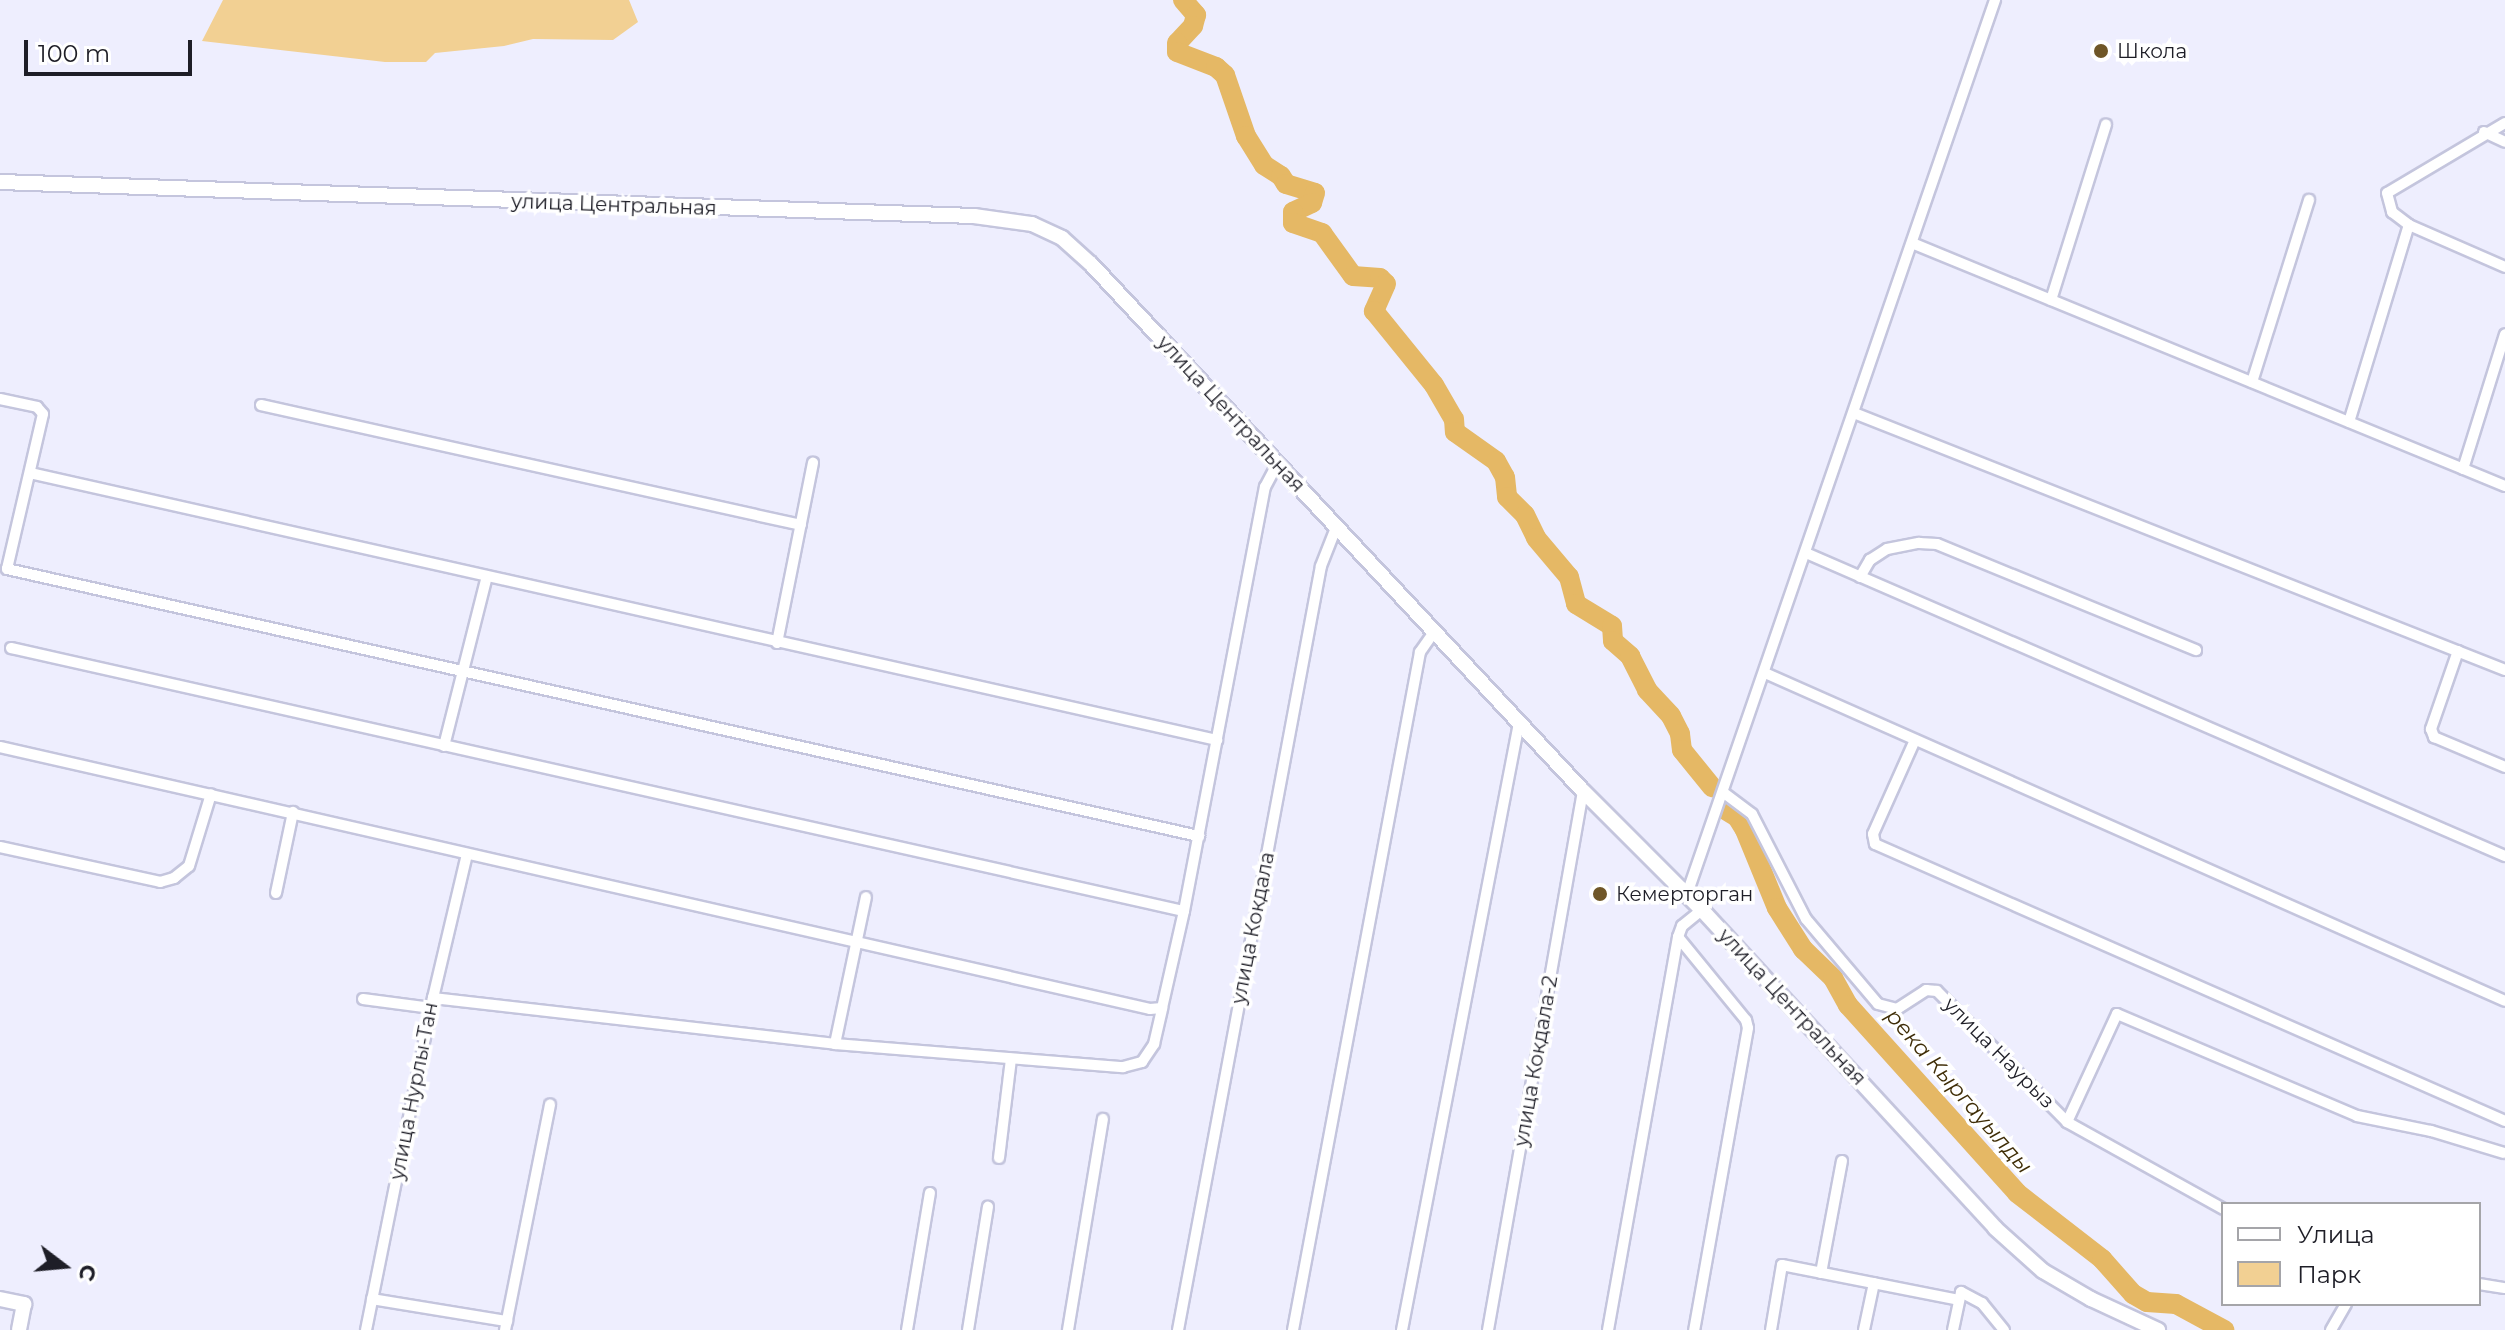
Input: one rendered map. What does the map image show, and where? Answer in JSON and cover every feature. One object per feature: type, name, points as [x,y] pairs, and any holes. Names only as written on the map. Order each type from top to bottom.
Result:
[{"type":"main road","name":"улица Центральная","points":[[0,182],[959,215],[1032,224],[1062,238],[1091,264],[1583,791],[1687,894],[2020,1252],[2091,1299],[2141,1327],[2158,1330]]},
{"type":"main road","points":[[0,1299],[24,1304],[19,1330]]},
{"type":"street","points":[[1687,894],[1995,0]]},
{"type":"street","points":[[2505,123],[2484,132],[2387,193],[2392,212],[2409,225],[2505,267]]},
{"type":"street","points":[[2051,300],[2106,124]]},
{"type":"street","points":[[2484,132],[2505,142]]},
{"type":"street","points":[[2252,382],[2309,200]]},
{"type":"street","points":[[2349,422],[2409,225]]},
{"type":"street","points":[[1912,243],[2505,486]]},
{"type":"street","points":[[2463,469],[2505,334]]},
{"type":"street","points":[[0,399],[37,407],[43,414],[7,569],[1199,836]]},
{"type":"street","points":[[261,405],[801,525]]},
{"type":"street","points":[[1854,413],[2505,670]]},
{"type":"street","points":[[777,643],[813,463]]},
{"type":"street","points":[[363,999],[1011,1059],[1104,1062],[1123,1067],[1142,1062],[1154,1044],[1199,836],[1265,487],[1277,464]]},
{"type":"street","points":[[30,473],[1217,740]]},
{"type":"street","name":"улица Кокдала","points":[[1178,1330],[1321,566],[1336,528]]},
{"type":"street","points":[[1860,577],[1870,560],[1887,549],[1919,543],[1937,544],[2196,650]]},
{"type":"street","points":[[1806,553],[2505,856]]},
{"type":"street","points":[[444,746],[487,576]]},
{"type":"street","points":[[1293,1330],[1420,652],[1434,632]]},
{"type":"street","points":[[11,648],[1184,911]]},
{"type":"street","points":[[2458,651],[2431,729],[2434,737],[2505,767]]},
{"type":"street","points":[[1765,673],[2505,1001]]},
{"type":"street","points":[[1402,1330],[1519,723]]},
{"type":"street","points":[[1915,740],[1873,834],[1875,844],[2505,1121]]},
{"type":"street","points":[[0,747],[1150,1009],[1162,1008]]},
{"type":"street","name":"улица Кокдала-2","points":[[1488,1330],[1583,791]]},
{"type":"street","name":"улица Наурыз","points":[[1724,793],[1752,814],[1806,919],[1878,1004],[1897,1009],[1926,990],[1937,991],[2067,1122],[2221,1208]]},
{"type":"street","points":[[0,847],[160,882],[174,878],[189,866],[211,794]]},
{"type":"street","points":[[276,893],[293,812]]},
{"type":"street","name":"улица Нурлы-Тан","points":[[366,1330],[432,1003],[467,854]]},
{"type":"street","points":[[835,1044],[866,897]]},
{"type":"street","points":[[1608,1330],[1678,937],[1682,926],[1702,910]]},
{"type":"street","points":[[1678,937],[1746,1020],[1748,1028],[1694,1330]]},
{"type":"street","points":[[2067,1122],[2117,1014],[2357,1116],[2431,1131],[2504,1153]]},
{"type":"street","points":[[999,1158],[1011,1059]]},
{"type":"street","points":[[372,1299],[506,1326],[550,1104]]},
{"type":"street","points":[[1068,1330],[1103,1119]]},
{"type":"street","points":[[1821,1273],[1842,1161]]},
{"type":"street","points":[[907,1330],[930,1193]]},
{"type":"street","points":[[968,1330],[988,1207]]},
{"type":"street","points":[[1771,1330],[1782,1265],[1960,1296],[1982,1303],[2004,1330]]},
{"type":"street","points":[[1864,1330],[1874,1283]]},
{"type":"street","points":[[2481,1284],[2505,1288]]},
{"type":"street","points":[[1953,1330],[1960,1296]]},
{"type":"street","points":[[2331,1330],[2345,1306]]},
{"type":"green space","points":[[223,0],[629,0],[638,22],[613,40],[533,39],[504,46],[435,53],[426,62],[385,62],[202,41]]},
{"type":"waterway","name":"река Кыргауылды","points":[[1183,0],[1196,15],[1193,26],[1177,43],[1177,52],[1216,67],[1225,75],[1246,136],[1264,165],[1281,176],[1286,184],[1315,193],[1312,203],[1293,212],[1293,223],[1322,233],[1353,276],[1380,278],[1386,284],[1374,311],[1434,385],[1454,419],[1455,432],[1496,461],[1505,477],[1507,497],[1525,515],[1536,538],[1569,577],[1576,604],[1612,626],[1613,641],[1630,656],[1647,690],[1671,716],[1680,734],[1682,750],[1712,787]]},
{"type":"waterway","name":"река Кыргауылды","points":[[1727,811],[1737,817],[1745,830],[1777,908],[1803,949],[1833,978],[1848,1005],[2017,1193],[2102,1259],[2133,1294],[2147,1302],[2176,1304],[2224,1330]]},
{"type":"place","name":"Школа","points":[[2101,51]]},
{"type":"place","name":"Кемерторган","points":[[1600,894]]}]
